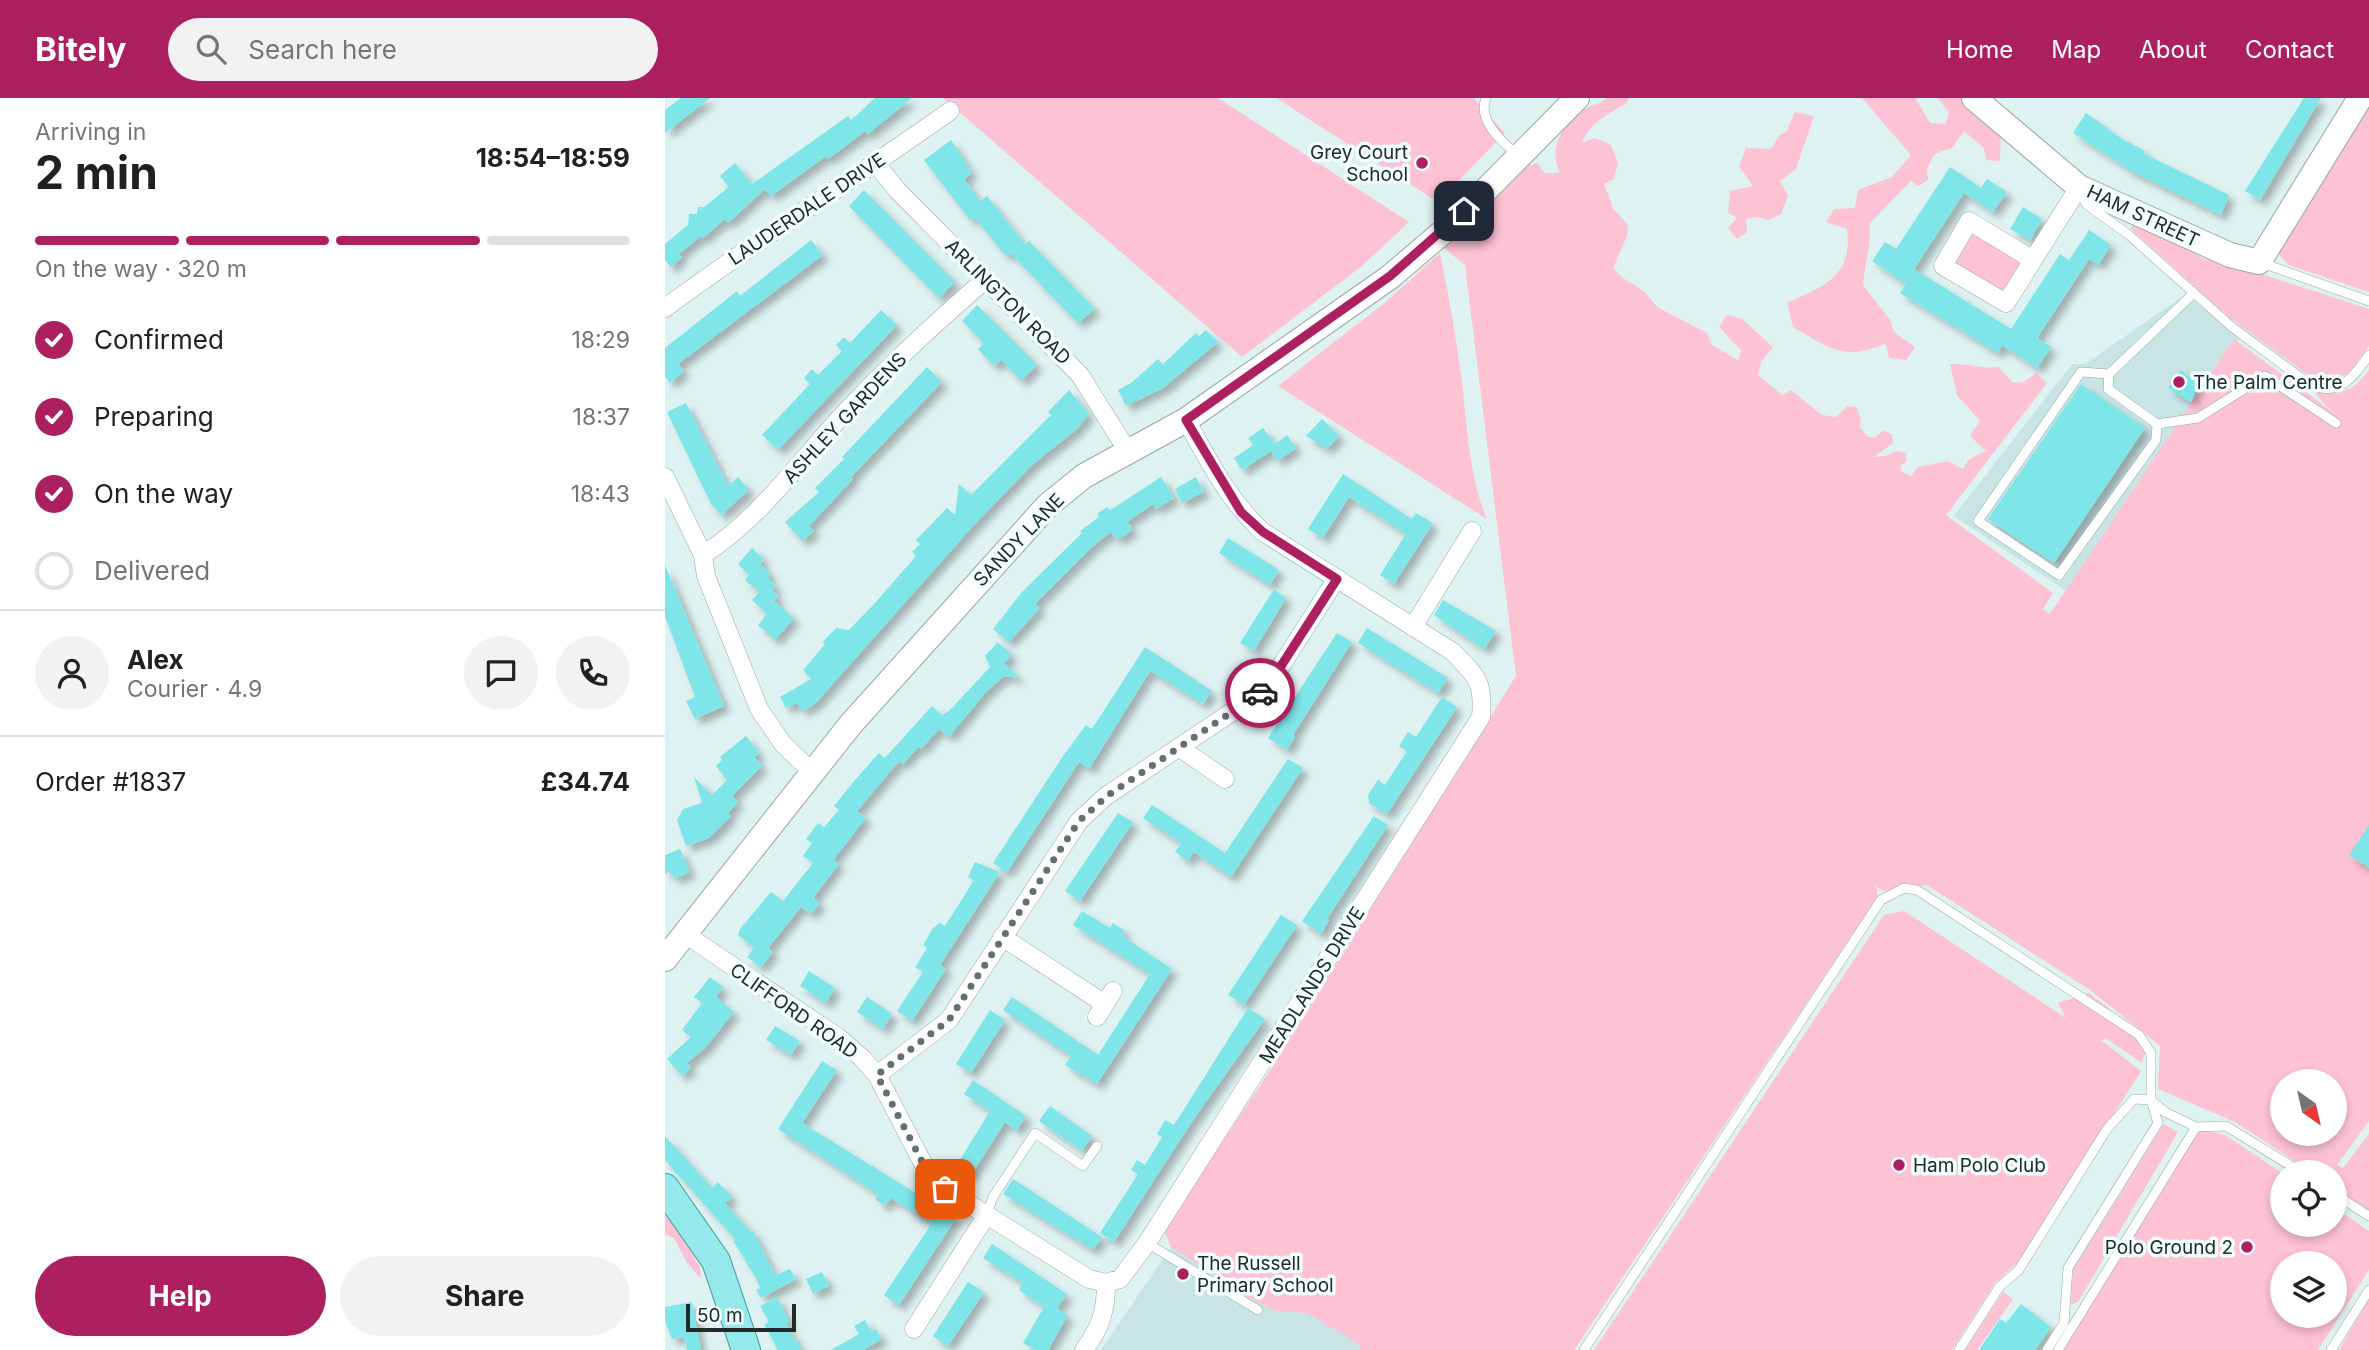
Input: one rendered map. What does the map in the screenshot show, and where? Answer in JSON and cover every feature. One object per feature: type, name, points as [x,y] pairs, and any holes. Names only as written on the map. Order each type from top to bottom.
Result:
[{"type":"main road","points":[[665,1188],[716,1261],[746,1350]]},
{"type":"street","name":"SANDY LANE","points":[[665,959],[812,772],[1048,505],[1084,476],[1186,420],[1390,276],[1451,225],[1577,98]]},
{"type":"street","name":"HAM STREET","points":[[1974,98],[2079,187],[2230,255],[2259,262]]},
{"type":"street","points":[[2259,262],[2360,98]]},
{"type":"street","name":"LAUDERDALE DRIVE","points":[[665,308],[757,240],[876,164],[950,110]]},
{"type":"street","name":"ARLINGTON ROAD","points":[[876,164],[898,191],[1080,374],[1127,450]]},
{"type":"street","points":[[2033,260],[1969,221],[1943,266],[2006,303],[2079,187]]},
{"type":"street","name":"ASHLEY GARDENS","points":[[703,555],[733,535],[768,503],[839,419],[927,330],[986,279]]},
{"type":"street","name":"MEADLANDS DRIVE","points":[[1106,1283],[1120,1279],[1147,1243],[1481,717],[1483,691],[1476,675],[1453,652],[1263,532],[1241,512],[1186,420]]},
{"type":"street","points":[[665,477],[703,555],[706,576],[759,709],[783,744],[812,772]]},
{"type":"street","points":[[1413,627],[1472,531]]},
{"type":"street","points":[[877,1075],[949,1020],[1079,821],[1107,796],[1259,694],[1281,666],[1337,579]]},
{"type":"street","points":[[1180,748],[1225,779]]},
{"type":"street","name":"CLIFFORD ROAD","points":[[685,934],[839,1038],[877,1075],[928,1173],[945,1189],[1089,1279],[1106,1283]]},
{"type":"street","points":[[1002,937],[1105,1004]]},
{"type":"street","points":[[913,1329],[986,1216]]},
{"type":"street","points":[[1084,1350],[1099,1330],[1106,1311],[1106,1283]]},
{"type":"lane","points":[[1486,98],[1483,105],[1489,125],[1518,156]]},
{"type":"lane","points":[[2079,187],[2085,204],[2129,234],[2232,327],[2312,386],[2324,390],[2338,389],[2350,381],[2369,355]]},
{"type":"lane","points":[[2259,262],[2369,301]]},
{"type":"lane","points":[[2194,293],[2109,374],[2108,389],[2157,424],[2197,418],[2265,376],[2336,423]]},
{"type":"lane","points":[[2109,374],[2081,372],[1978,521],[2059,575],[2156,440],[2157,424]]},
{"type":"lane","points":[[1584,1350],[1881,900],[1903,888],[1917,890],[2127,1024],[2139,1035],[2151,1053],[2151,1100],[2158,1123],[2068,1268],[2064,1323],[2047,1350]]},
{"type":"lane","points":[[1959,1350],[2000,1286],[2018,1270],[2107,1129],[2134,1099],[2151,1100],[2165,1112],[2196,1127],[2226,1126],[2281,1160]]},
{"type":"lane","points":[[2058,1350],[2196,1127]]},
{"type":"lane","points":[[986,1216],[993,1197],[1035,1133],[1083,1166],[1097,1146]]},
{"type":"lane","points":[[2347,1202],[2369,1216]]},
{"type":"lane","points":[[1147,1243],[1258,1310]]},
{"type":"lane","points":[[2331,1350],[2369,1290]]},
{"type":"shaded area","points":[[943,98],[1218,98],[1409,222],[1362,266],[1242,357]]},
{"type":"shaded area","name":"Grey Court School","points":[[1276,98],[1473,98],[1505,133],[1438,202]]},
{"type":"shaded area","points":[[1607,98],[1628,98],[1627,103],[1595,124],[1582,143],[1595,138],[1611,145],[1618,163],[1614,179],[1604,184],[1614,210],[1628,225],[1627,236],[1613,268],[1645,292],[1657,307],[1707,333],[1712,345],[1738,360],[1741,350],[1719,327],[1727,315],[1742,319],[1773,347],[1761,362],[1758,375],[1782,395],[1791,390],[1822,415],[1836,417],[1847,406],[1856,407],[1861,419],[1860,427],[1868,437],[1876,437],[1884,430],[1892,435],[1893,443],[1874,457],[1897,451],[1906,453],[1906,462],[1900,466],[1902,472],[1911,476],[1918,467],[1948,461],[1963,469],[1968,460],[1986,451],[1970,436],[1980,421],[1957,395],[1950,364],[1999,367],[2013,383],[2024,382],[2036,373],[2047,383],[1946,515],[2053,593],[2043,609],[2050,614],[2234,339],[2330,410],[2314,392],[2332,393],[2351,388],[2369,370],[2369,1121],[2341,1160],[2293,1160],[2271,1146],[2347,1146],[2347,1069],[2270,1069],[2270,1145],[2235,1122],[2158,1089],[2160,1046],[2090,990],[1927,885],[1883,891],[1876,886],[1878,896],[1574,1350],[1362,1350],[1357,1343],[1307,1313],[1276,1311],[1234,1290],[1234,1287],[1171,1247],[1164,1230],[1265,1078],[1516,676],[1465,265],[1444,248],[1488,209],[1494,208],[1492,197],[1525,167],[1537,163],[1545,173],[1560,173],[1555,154],[1560,136],[1571,120]]},
{"type":"shaded area","points":[[1862,98],[1915,98],[1930,123],[1945,124],[1949,113],[1938,98],[1961,98],[2001,133],[2000,161],[1986,160],[1984,148],[1964,131],[1952,148],[1934,154],[1927,170],[1928,180],[1918,186],[1911,181],[1869,224],[1863,285],[1890,320],[1894,332],[1915,347],[1906,360],[1889,358],[1886,343],[1872,349],[1848,352],[1827,346],[1793,327],[1787,303],[1824,285],[1840,269],[1848,245],[1847,229],[1826,222],[1834,209],[1855,208],[1858,190],[1892,177],[1911,155]]},
{"type":"shaded area","points":[[2369,100],[2369,292],[2289,265],[2280,256],[2278,247]]},
{"type":"shaded area","points":[[1795,112],[1814,116],[1796,169],[1780,181],[1788,196],[1781,214],[1768,220],[1758,217],[1746,219],[1747,232],[1737,239],[1728,228],[1737,218],[1728,213],[1730,191],[1753,186],[1739,166],[1746,148],[1771,149],[1779,136],[1787,131]]},
{"type":"shaded area","points":[[2135,221],[2204,259],[2240,267],[2369,309],[2369,346],[2348,374],[2325,382],[2309,376],[2230,318],[2131,229]]},
{"type":"shaded area","points":[[1975,233],[2023,264],[2007,293],[1999,292],[1956,266],[1954,258],[1969,234]]},
{"type":"shaded area","points":[[1440,253],[1462,381],[1472,469],[1487,519],[1278,386],[1387,301]]},
{"type":"shaded area","name":"The Palm Centre","points":[[2186,294],[2239,339],[2069,593],[1954,516],[2072,364],[2085,364]]},
{"type":"shaded area","name":"Ham Polo Club","points":[[1904,911],[2066,1018],[2058,1003],[2089,993],[2112,1011],[2146,1050],[2142,1063],[2107,1039],[2101,1040],[2141,1071],[2022,1259],[1995,1283],[1952,1350],[1594,1350],[1884,915]]},
{"type":"shaded area","points":[[2164,1124],[2178,1132],[2078,1302],[2071,1305],[2073,1270]]},
{"type":"shaded area","name":"Polo Ground 2","points":[[2205,1130],[2225,1135],[2270,1165],[2270,1237],[2347,1237],[2347,1216],[2369,1231],[2369,1270],[2347,1305],[2347,1251],[2270,1251],[2270,1328],[2332,1328],[2318,1350],[2062,1350],[2195,1133]]},
{"type":"shaded area","points":[[2369,1134],[2369,1211],[2347,1196],[2347,1163]]},
{"type":"shaded area","points":[[665,1208],[700,1267],[701,1278],[687,1263],[674,1238],[665,1234]]},
{"type":"shaded area","name":"The Russell Primary School","points":[[1171,1247],[1266,1307],[1312,1302],[1381,1350],[1101,1350]]},
{"type":"shaded area","points":[[2003,1292],[2013,1299],[1977,1350],[1965,1350]]},
{"type":"shaded area","points":[[2369,1297],[2369,1350],[2339,1350]]},
{"type":"building","points":[[681,98],[710,98],[665,133],[665,110]]},
{"type":"building","points":[[875,98],[912,98],[868,134],[865,131],[771,196],[765,189],[728,223],[725,219],[679,254],[682,257],[671,267],[665,260],[665,244],[688,225],[689,214],[697,214],[698,207],[704,207],[729,187],[720,176],[735,163],[752,184],[848,116],[851,120]]},
{"type":"building","points":[[2304,98],[2321,98],[2260,200],[2245,191]]},
{"type":"building","points":[[2086,113],[2122,139],[2145,151],[2144,154],[2229,195],[2221,215],[2133,172],[2073,133]]},
{"type":"building","points":[[951,140],[972,173],[964,179],[980,201],[987,196],[1025,244],[1029,241],[1095,309],[1078,323],[1010,253],[1006,256],[974,217],[970,220],[924,160]]},
{"type":"building","points":[[1950,167],[1981,188],[1987,179],[2007,192],[1993,212],[1964,193],[1914,269],[2011,329],[2060,254],[2069,260],[2089,230],[2111,245],[2098,265],[2089,259],[2037,338],[2051,347],[2037,368],[2002,345],[1998,353],[1900,293],[1906,284],[1872,261],[1885,242],[1896,249]]},
{"type":"building","points":[[864,190],[955,282],[939,298],[849,206]]},
{"type":"building","points":[[2023,207],[2042,219],[2030,240],[2010,229]]},
{"type":"building","points":[[811,240],[823,255],[678,364],[684,371],[670,383],[665,376],[665,348],[737,291],[740,296]]},
{"type":"building","points":[[977,305],[1037,365],[1021,381],[1001,360],[994,366],[978,349],[984,343],[962,321]]},
{"type":"building","points":[[881,310],[897,325],[778,450],[762,435],[810,384],[804,378],[812,369],[818,375],[842,351],[836,345],[844,337],[850,343]]},
{"type":"building","points":[[1206,330],[1218,342],[1163,388],[1126,406],[1118,390],[1131,383],[1158,359],[1163,364],[1196,333],[1199,336]]},
{"type":"building","points":[[927,367],[942,382],[851,477],[853,479],[809,526],[814,531],[802,541],[785,522],[819,492],[815,488]]},
{"type":"building","points":[[2181,370],[2198,384],[2191,402],[2168,388]]},
{"type":"building","points":[[2081,384],[2145,428],[2054,563],[1988,519]]},
{"type":"building","points":[[1069,390],[1089,414],[1077,429],[1032,465],[974,525],[815,704],[802,711],[797,703],[786,708],[780,697],[811,679],[803,670],[825,644],[823,642],[836,628],[849,630],[875,603],[916,556],[912,552],[920,544],[916,540],[947,508],[955,515],[959,484],[971,495],[1051,415],[1048,412]]},
{"type":"building","points":[[686,403],[728,486],[738,477],[749,490],[721,515],[711,504],[667,412]]},
{"type":"building","points":[[1322,419],[1339,436],[1327,449],[1306,436]]},
{"type":"building","points":[[1263,428],[1275,444],[1287,435],[1296,448],[1277,461],[1271,451],[1242,470],[1234,458],[1253,445],[1248,438]]},
{"type":"building","points":[[1343,474],[1412,519],[1416,513],[1433,523],[1394,584],[1380,575],[1406,534],[1349,497],[1323,538],[1308,529]]},
{"type":"building","points":[[1161,477],[1174,498],[1156,509],[1153,504],[1127,522],[1133,529],[1124,536],[1116,539],[1111,532],[1093,546],[1035,604],[1040,608],[1009,642],[993,629],[1022,592],[1082,533],[1080,531],[1099,517],[1097,514],[1107,507],[1110,510]]},
{"type":"building","points":[[1196,477],[1204,492],[1182,503],[1175,489]]},
{"type":"building","points":[[1228,538],[1279,570],[1270,585],[1219,553]]},
{"type":"building","points":[[752,548],[764,559],[760,564],[769,572],[769,580],[776,586],[772,590],[778,596],[774,601],[794,618],[775,640],[758,625],[767,614],[752,600],[759,592],[745,580],[749,575],[738,564]]},
{"type":"building","points":[[665,565],[724,706],[695,719],[686,701],[695,697],[665,616]]},
{"type":"building","points":[[1274,589],[1286,598],[1254,651],[1240,643]]},
{"type":"building","points":[[1443,600],[1496,631],[1484,649],[1434,615]]},
{"type":"building","points":[[1367,628],[1448,678],[1438,693],[1358,643]]},
{"type":"building","points":[[1337,633],[1352,642],[1293,735],[1295,737],[1287,750],[1268,738]]},
{"type":"building","points":[[998,642],[1012,655],[1004,663],[1020,678],[1004,676],[985,693],[949,737],[939,729],[903,764],[899,761],[857,811],[866,818],[833,860],[839,864],[813,898],[820,903],[811,914],[801,907],[768,948],[773,952],[761,967],[747,957],[754,948],[738,935],[740,929],[771,892],[783,901],[813,863],[803,856],[812,843],[806,839],[818,823],[824,827],[839,810],[834,806],[879,753],[885,758],[932,706],[942,715],[949,711],[990,667],[985,656]]},
{"type":"building","points":[[1145,647],[1212,691],[1203,704],[1150,671],[1089,769],[1079,762],[1007,872],[993,863],[1063,756],[1086,725],[1092,729]]},
{"type":"building","points":[[1442,697],[1457,707],[1387,814],[1369,803],[1368,795],[1378,780],[1385,785],[1407,751],[1399,746],[1408,732],[1416,737]]},
{"type":"building","points":[[746,736],[759,753],[754,757],[762,766],[732,796],[738,802],[728,813],[731,816],[709,838],[686,846],[677,820],[683,809],[702,803],[694,777],[712,795],[727,780],[716,766],[722,760],[720,757]]},
{"type":"building","points":[[1288,759],[1303,768],[1231,877],[1194,852],[1188,861],[1175,852],[1181,843],[1143,818],[1152,805],[1225,853]]},
{"type":"building","points":[[1118,813],[1133,822],[1080,901],[1065,891]]},
{"type":"building","points":[[1374,816],[1388,825],[1327,919],[1329,920],[1321,934],[1302,921]]},
{"type":"building","points":[[2369,825],[2369,868],[2349,855]]},
{"type":"building","points":[[680,849],[690,872],[674,879],[671,871],[665,874],[665,855]]},
{"type":"building","points":[[975,862],[1000,872],[940,965],[946,969],[912,1021],[897,1011],[923,972],[915,967],[927,948],[923,945],[933,928],[940,923],[945,926],[966,893],[974,880],[968,877]]},
{"type":"building","points":[[1082,911],[1110,928],[1113,923],[1125,931],[1122,936],[1172,969],[1097,1084],[1065,1065],[1071,1056],[1003,1010],[1012,997],[1098,1055],[1150,974],[1073,925]]},
{"type":"building","points":[[1281,915],[1297,925],[1244,1005],[1228,995]]},
{"type":"building","points":[[809,971],[835,988],[826,1003],[800,986]]},
{"type":"building","points":[[710,977],[723,987],[716,997],[734,1012],[705,1048],[687,1063],[691,1068],[682,1076],[667,1059],[691,1037],[682,1030],[702,1003],[694,997]]},
{"type":"building","points":[[867,997],[892,1014],[883,1029],[857,1012]]},
{"type":"building","points":[[1248,1008],[1265,1019],[1193,1120],[1114,1242],[1100,1233],[1138,1174],[1131,1170],[1137,1160],[1145,1165],[1162,1137],[1157,1134],[1165,1120],[1174,1125]]},
{"type":"building","points":[[990,1010],[1005,1020],[971,1073],[956,1064]]},
{"type":"building","points":[[775,1026],[800,1041],[791,1055],[766,1040]]},
{"type":"building","points":[[822,1061],[837,1070],[802,1123],[956,1218],[899,1305],[884,1295],[932,1223],[891,1198],[885,1206],[875,1199],[878,1194],[778,1129]]},
{"type":"building","points":[[973,1080],[1026,1116],[1017,1130],[1005,1122],[970,1177],[955,1168],[990,1111],[964,1094]]},
{"type":"building","points":[[1050,1106],[1092,1136],[1082,1151],[1039,1121]]},
{"type":"building","points":[[665,1136],[712,1188],[718,1182],[732,1197],[725,1203],[751,1232],[753,1231],[775,1275],[790,1269],[796,1279],[761,1298],[756,1290],[760,1288],[757,1280],[734,1242],[736,1240],[665,1160]]},
{"type":"building","points":[[1013,1179],[1102,1237],[1093,1250],[1003,1194]]},
{"type":"building","points":[[992,1244],[1067,1294],[1057,1309],[1068,1315],[1048,1350],[1035,1350],[1023,1343],[1044,1307],[1019,1290],[1023,1283],[983,1258]]},
{"type":"building","points":[[822,1272],[829,1286],[813,1294],[806,1279]]},
{"type":"building","points":[[968,1282],[984,1292],[948,1346],[933,1336]]},
{"type":"building","points":[[777,1297],[789,1322],[786,1324],[801,1350],[778,1350],[764,1324],[769,1322],[760,1306]]},
{"type":"building","points":[[692,1302],[701,1350],[687,1350],[684,1337],[672,1339],[665,1321],[665,1307]]},
{"type":"building","points":[[2021,1304],[2051,1327],[2035,1350],[1979,1350],[2000,1319],[2006,1323]]},
{"type":"building","points":[[865,1320],[871,1331],[876,1329],[882,1339],[863,1350],[831,1350],[859,1334],[854,1326]]},
{"type":"way so far","points":[[945,1189],[928,1173],[877,1075],[929,1039],[949,1020],[1079,821],[1107,796],[1260,693]]},
{"type":"place","name":"Grey Court School","points":[[1422,163]]},
{"type":"place","name":"The Palm Centre","points":[[2179,382]]},
{"type":"place","name":"Ham Polo Club","points":[[1899,1165]]},
{"type":"place","name":"Polo Ground 2","points":[[2247,1247]]},
{"type":"place","name":"The Russell Primary School","points":[[1183,1274]]},
{"type":"route","points":[[1260,693],[1281,666],[1337,579],[1263,532],[1241,512],[1224,488],[1186,420],[1271,363],[1390,276],[1464,211]]}]
